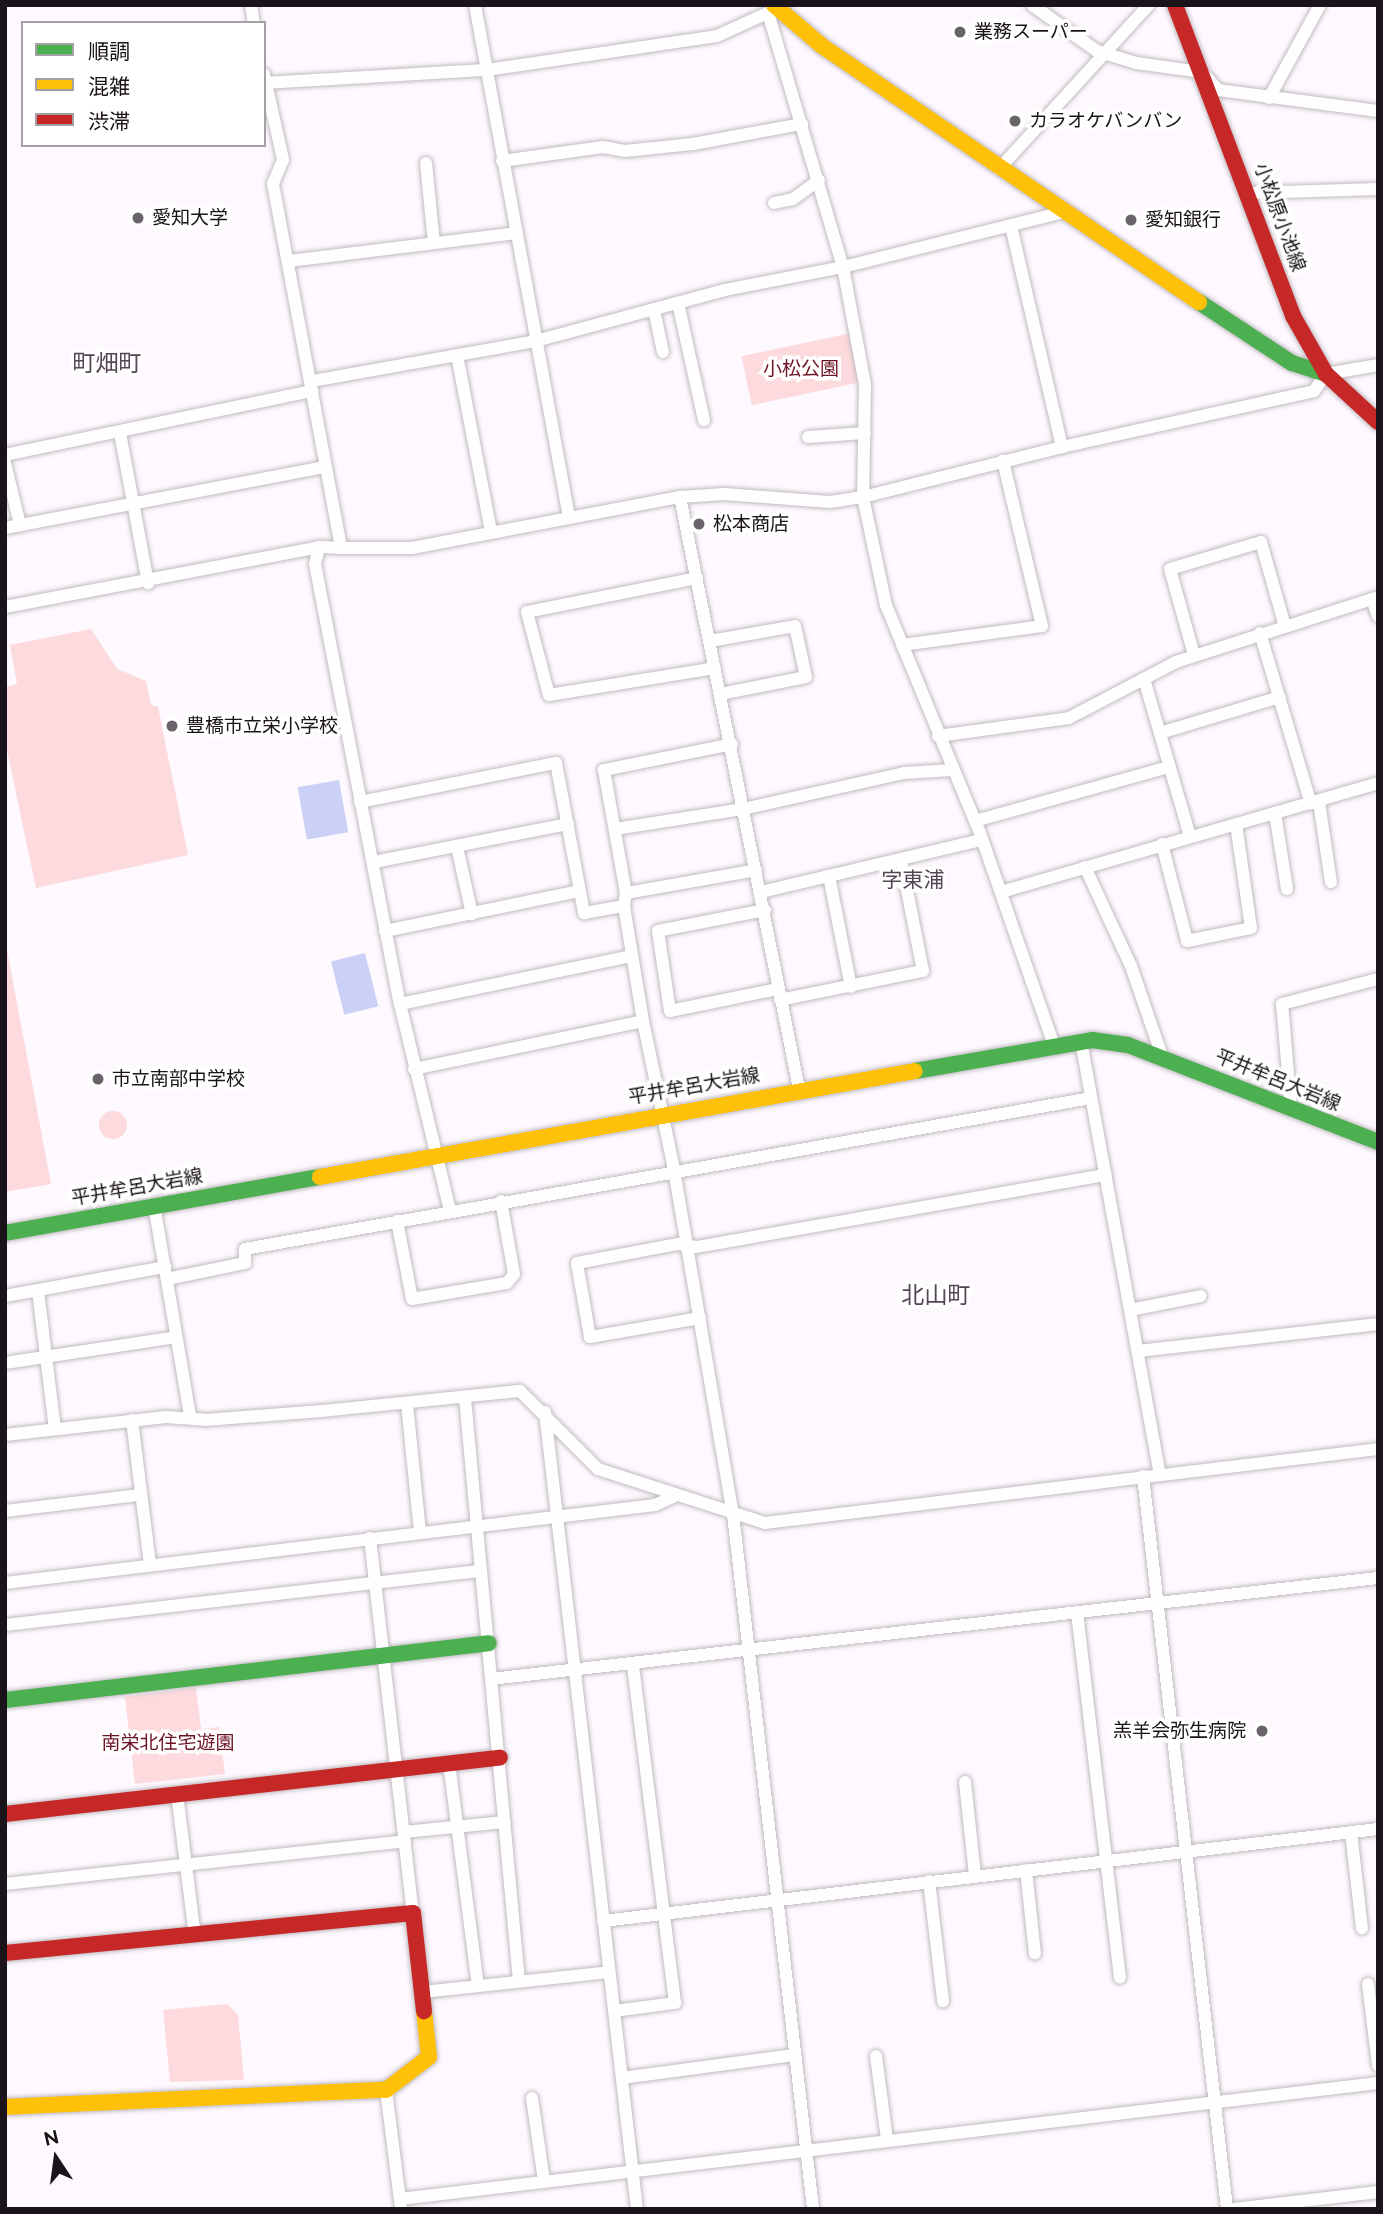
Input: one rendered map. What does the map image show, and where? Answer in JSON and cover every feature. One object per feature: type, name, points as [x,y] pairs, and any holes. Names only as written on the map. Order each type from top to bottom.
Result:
[{"type":"street","points":[[475,5],[569,517]]},
{"type":"street","points":[[1032,5],[1105,53],[1136,63],[1202,72],[1217,89],[1378,111]]},
{"type":"street","points":[[999,169],[1149,5]]},
{"type":"street","name":"小松原小池線","points":[[1175,5],[1249,193],[1293,316],[1326,374],[1378,422]]},
{"type":"street","points":[[1269,98],[1321,5]]},
{"type":"street","points":[[266,79],[487,70],[718,36],[773,10]]},
{"type":"street","points":[[773,10],[844,267],[865,385],[863,497],[886,605],[975,821],[1054,1045]]},
{"type":"street","points":[[773,10],[999,169],[1292,363],[1326,374],[1378,365]]},
{"type":"street","points":[[266,84],[283,160],[273,184],[341,548]]},
{"type":"street","points":[[502,161],[603,147],[625,151],[693,144],[803,124]]},
{"type":"street","points":[[426,163],[435,243]]},
{"type":"street","points":[[774,202],[793,199],[819,180]]},
{"type":"street","points":[[1249,193],[1378,189]]},
{"type":"street","points":[[5,455],[120,433],[312,386],[536,341],[678,303],[844,267],[1063,212]]},
{"type":"street","points":[[1011,226],[1062,447]]},
{"type":"street","points":[[289,261],[516,233]]},
{"type":"street","points":[[678,303],[704,421]]},
{"type":"street","points":[[654,310],[663,352]]},
{"type":"street","points":[[457,355],[491,532]]},
{"type":"street","points":[[5,607],[148,583],[319,547],[412,548],[680,497],[724,494],[830,502],[863,497],[1062,447],[1314,391],[1326,374]]},
{"type":"street","points":[[120,433],[148,583]]},
{"type":"street","points":[[808,437],[864,433]]},
{"type":"street","points":[[902,645],[1042,626],[1003,461]]},
{"type":"street","points":[[5,463],[19,525]]},
{"type":"street","points":[[5,528],[325,467]]},
{"type":"street","points":[[680,497],[732,744],[765,910],[778,995],[799,1089]]},
{"type":"street","points":[[1194,655],[1170,569],[1261,542],[1285,626]]},
{"type":"street","points":[[319,547],[315,564],[374,862],[385,931],[414,1069],[439,1155],[450,1211]]},
{"type":"street","points":[[697,578],[527,612],[550,695],[715,668]]},
{"type":"street","points":[[938,736],[1069,718],[1194,655],[1375,598],[1378,616]]},
{"type":"street","points":[[710,641],[795,626],[806,677],[720,694]]},
{"type":"street","points":[[1261,634],[1315,803],[1331,882]]},
{"type":"street","points":[[1144,678],[1190,836]]},
{"type":"street","points":[[1160,733],[1280,697]]},
{"type":"street","points":[[732,744],[604,770],[643,1021],[674,1170],[733,1514],[813,2209]]},
{"type":"street","points":[[360,802],[556,763],[584,914],[625,900],[756,870]]},
{"type":"street","points":[[975,821],[1169,766]]},
{"type":"street","points":[[615,829],[743,809],[904,773],[952,770]]},
{"type":"street","points":[[1001,892],[1378,783]]},
{"type":"street","points":[[1275,813],[1287,888]]},
{"type":"street","points":[[374,862],[568,824]]},
{"type":"street","points":[[1162,845],[1187,941],[1251,928],[1236,824]]},
{"type":"street","points":[[761,892],[981,840]]},
{"type":"street","points":[[457,847],[472,914]]},
{"type":"street","points":[[765,910],[658,930],[670,1011],[851,987],[922,971],[901,860]]},
{"type":"street","points":[[1085,867],[1131,966],[1162,1056]]},
{"type":"street","points":[[829,876],[851,987]]},
{"type":"street","points":[[385,931],[580,891]]},
{"type":"street","points":[[400,1004],[632,956]]},
{"type":"street","points":[[1291,1108],[1282,1004],[1378,979]]},
{"type":"street","points":[[414,1069],[643,1021]]},
{"type":"street","points":[[1081,1041],[1160,1474]]},
{"type":"street","name":"平井牟呂大岩線","points":[[5,1233],[662,1113],[1081,1041],[1109,1041],[1162,1056],[1378,1142]]},
{"type":"street","points":[[5,1296],[245,1263],[245,1250],[501,1201],[1091,1098]]},
{"type":"street","points":[[700,1318],[590,1337],[577,1263],[687,1247],[1106,1175]]},
{"type":"street","points":[[397,1221],[412,1299],[507,1283],[514,1274],[501,1201]]},
{"type":"street","points":[[154,1205],[190,1416]]},
{"type":"street","points":[[38,1291],[55,1429]]},
{"type":"street","points":[[1130,1310],[1201,1296]]},
{"type":"street","points":[[1138,1351],[1378,1324]]},
{"type":"street","points":[[5,1363],[176,1337]]},
{"type":"street","points":[[5,1435],[132,1420],[190,1416],[205,1419],[407,1404],[520,1391],[545,1412],[598,1469],[673,1497],[765,1523],[1378,1449]]},
{"type":"street","points":[[465,1398],[519,1981]]},
{"type":"street","points":[[407,1404],[420,1532]]},
{"type":"street","points":[[545,1412],[637,2209]]},
{"type":"street","points":[[132,1420],[150,1564]]},
{"type":"street","points":[[1143,1476],[1227,2209]]},
{"type":"street","points":[[5,1511],[140,1495]]},
{"type":"street","points":[[5,1583],[655,1505],[673,1497]]},
{"type":"street","points":[[5,2107],[386,2090],[429,2057],[369,1538]]},
{"type":"street","points":[[5,1625],[481,1571]]},
{"type":"street","points":[[491,1679],[1378,1578]]},
{"type":"street","points":[[1077,1612],[1121,1977]]},
{"type":"street","points":[[5,1700],[488,1643]]},
{"type":"street","points":[[614,2011],[675,2003],[633,1664]]},
{"type":"street","points":[[5,1814],[500,1758]]},
{"type":"street","points":[[449,1763],[478,1985]]},
{"type":"street","points":[[965,1782],[975,1875]]},
{"type":"street","points":[[177,1794],[195,1936]]},
{"type":"street","points":[[5,1884],[505,1822]]},
{"type":"street","points":[[603,1921],[1378,1829]]},
{"type":"street","points":[[1351,1832],[1362,1928]]},
{"type":"street","points":[[1026,1870],[1035,1954]]},
{"type":"street","points":[[929,1881],[943,2001]]},
{"type":"street","points":[[5,1954],[413,1913]]},
{"type":"street","points":[[423,1992],[609,1972]]},
{"type":"street","points":[[1368,1984],[1378,2065]]},
{"type":"street","points":[[622,2078],[794,2055]]},
{"type":"street","points":[[876,2056],[887,2139]]},
{"type":"street","points":[[386,2090],[400,2204],[633,2169],[1378,2083]]},
{"type":"street","points":[[532,2098],[544,2181]]},
{"type":"street","points":[[1234,2209],[1321,2204],[1378,2192]]},
{"type":"green space","name":"小松公園","points":[[851,333],[861,382],[752,405],[741,356]]},
{"type":"green space","points":[[91,629],[117,669],[146,681],[151,705],[158,707],[188,855],[36,888],[5,741],[5,687],[17,684],[10,645]]},
{"type":"green space","points":[[5,939],[51,1184],[5,1192]]},
{"type":"green space","points":[[113,1111],[123,1115],[127,1125],[123,1135],[113,1139],[103,1135],[99,1125],[103,1115]]},
{"type":"green space","name":"南栄北住宅遊園","points":[[196,1688],[201,1729],[219,1727],[225,1774],[135,1784],[125,1697]]},
{"type":"green space","points":[[227,2004],[238,2015],[244,2080],[170,2082],[163,2010]]},
{"type":"water","points":[[339,780],[348,832],[307,839],[298,787]]},
{"type":"water","points":[[365,953],[378,1006],[344,1015],[331,961]]},
{"type":"traffic: fast","points":[[1199,302],[1292,363],[1326,374]]},
{"type":"traffic: fast","points":[[915,1071],[1092,1040],[1128,1045],[1378,1142]]},
{"type":"traffic: fast","points":[[5,1233],[320,1177]]},
{"type":"traffic: fast","points":[[5,1700],[489,1643]]},
{"type":"traffic: slow","points":[[774,5],[822,46],[1199,302]]},
{"type":"traffic: slow","points":[[320,1177],[915,1071]]},
{"type":"traffic: slow","points":[[5,2107],[386,2090],[429,2057],[424,2011]]},
{"type":"traffic: jam","points":[[1175,5],[1293,316],[1326,374],[1378,422]]},
{"type":"traffic: jam","points":[[5,1814],[500,1758]]},
{"type":"traffic: jam","points":[[5,1953],[413,1913],[424,2011]]},
{"type":"place","name":"業務スーパー","points":[[960,32]]},
{"type":"place","name":"カラオケバンバン","points":[[1015,121]]},
{"type":"place","name":"愛知大学","points":[[138,218]]},
{"type":"place","name":"愛知銀行","points":[[1131,220]]},
{"type":"place","name":"松本商店","points":[[699,524]]},
{"type":"place","name":"豊橋市立栄小学校","points":[[172,726]]},
{"type":"place","name":"市立南部中学校","points":[[98,1079]]},
{"type":"place","name":"羔羊会弥生病院","points":[[1262,1731]]},
{"type":"district","name":"町畑町","points":[[107,363]]},
{"type":"district","name":"字東浦","points":[[913,880]]},
{"type":"district","name":"北山町","points":[[936,1295]]}]
